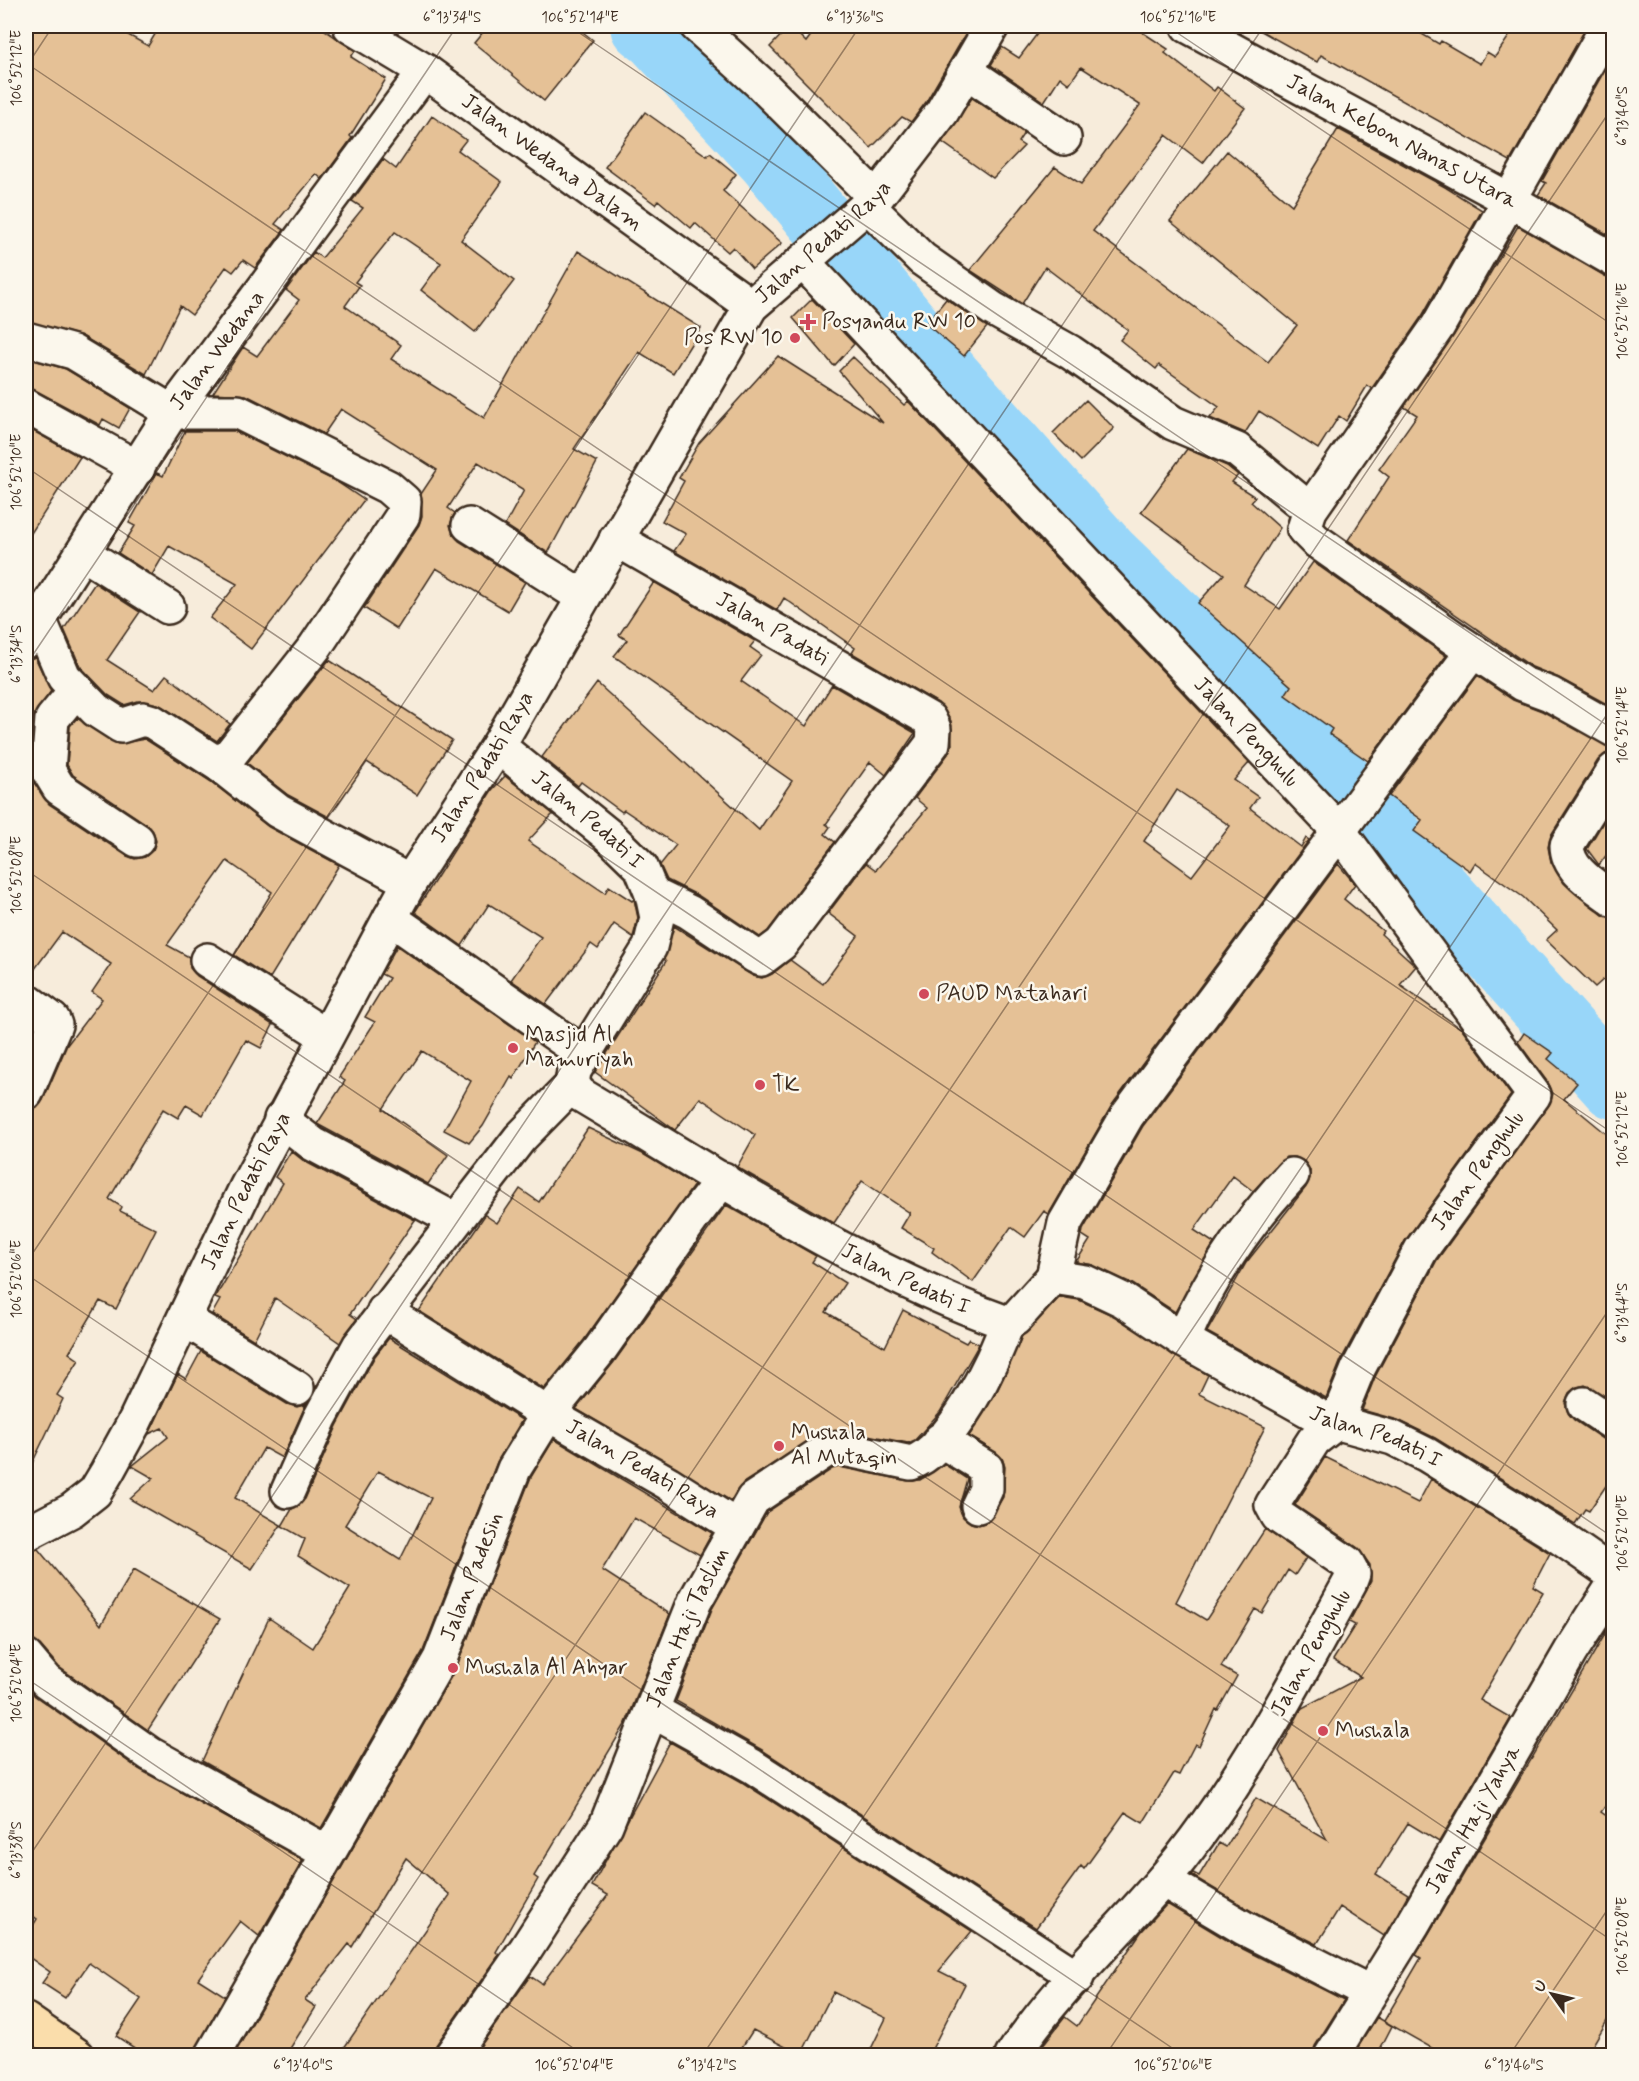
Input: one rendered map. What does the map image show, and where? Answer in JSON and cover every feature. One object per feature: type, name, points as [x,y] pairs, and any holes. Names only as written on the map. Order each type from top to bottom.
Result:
[{"type":"main road","points":[[26,2020],[78,2055]]},
{"type":"street","name":"Jalan Wedana Dalam","points":[[350,26],[425,71],[751,306]]},
{"type":"street","points":[[697,26],[768,90],[867,206],[922,259],[993,309],[1070,352],[1124,392],[1173,423],[1237,450],[1310,510]]},
{"type":"street","name":"Jalan Pedati Raya","points":[[28,1528],[72,1510],[94,1492],[135,1421],[281,1119],[390,918],[410,882],[498,746],[751,306],[867,206],[942,112],[992,26]]},
{"type":"street","name":"Jalan Kebon Nanas Utara","points":[[1188,26],[1508,199],[1614,260]]},
{"type":"street","points":[[1608,26],[1438,326],[1310,510],[1304,523],[1308,535],[1473,651],[1523,684],[1550,694],[1614,730]]},
{"type":"street","name":"Jalan Wedana","points":[[30,624],[83,553],[172,412],[425,71]]},
{"type":"street","points":[[966,71],[1064,138]]},
{"type":"street","name":"Jalan Penghulu","points":[[804,261],[1354,812],[1534,1095],[1421,1250],[1358,1369],[1336,1423],[1314,1440],[1272,1508],[1278,1516],[1343,1558],[1353,1574],[1275,1720],[1230,1789],[1163,1880],[1040,2016],[1012,2055]]},
{"type":"street","points":[[26,339],[72,352],[172,412],[238,412],[388,487],[404,501],[404,515],[350,597],[221,766]]},
{"type":"street","points":[[26,406],[138,468]]},
{"type":"street","points":[[469,525],[583,597]]},
{"type":"street","name":"Jalan Padati","points":[[616,539],[930,719],[934,729],[933,743],[781,944],[767,956],[761,958],[755,956],[689,912],[652,894]]},
{"type":"street","points":[[83,553],[168,607]]},
{"type":"street","points":[[30,624],[64,677],[113,722],[121,726],[143,719],[153,722],[221,766],[278,811],[410,882]]},
{"type":"street","points":[[1007,1323],[1015,1319],[1053,1277],[1065,1223],[1127,1116],[1473,651]]},
{"type":"street","points":[[76,690],[52,719],[48,770],[59,788],[137,840]]},
{"type":"street","name":"Jalan Pedati I","points":[[498,746],[608,835],[641,867],[652,894],[657,918],[650,947],[574,1071],[572,1085],[581,1095],[877,1269],[966,1308],[1007,1323]]},
{"type":"street","points":[[1614,770],[1567,845],[1567,856],[1573,867],[1614,900]]},
{"type":"street","points":[[390,918],[584,1054]]},
{"type":"street","points":[[207,960],[326,1036]]},
{"type":"street","points":[[26,1000],[53,1020],[55,1025],[26,1093]]},
{"type":"street","points":[[288,1491],[320,1418],[359,1346],[520,1138],[572,1085]]},
{"type":"street","points":[[281,1119],[313,1144],[455,1220]]},
{"type":"street","points":[[1183,1340],[1199,1302],[1220,1266],[1250,1224],[1292,1175]]},
{"type":"street","name":"Jalan Padesin","points":[[212,2055],[440,1659],[514,1469],[548,1414],[611,1335],[693,1217],[723,1179]]},
{"type":"street","name":"Jalan Pedati I","points":[[1053,1277],[1085,1282],[1123,1300],[1183,1340],[1324,1419],[1393,1438],[1427,1455],[1555,1534],[1614,1575]]},
{"type":"street","name":"Jalan Pedati Raya","points":[[384,1311],[548,1414],[668,1483],[737,1527]]},
{"type":"street","points":[[184,1319],[297,1388]]},
{"type":"street","name":"Jalan Haji Taslim","points":[[451,2055],[526,1949],[606,1825],[653,1711],[694,1601],[753,1499],[825,1451],[839,1448],[911,1463],[922,1460],[964,1411],[999,1347],[1007,1323]]},
{"type":"street","points":[[1584,1404],[1614,1424]]},
{"type":"street","points":[[940,1440],[986,1468],[988,1474],[986,1489],[978,1506]]},
{"type":"street","name":"Jalan Haji Yahya","points":[[1331,2055],[1413,1924],[1570,1651],[1614,1584]]},
{"type":"street","points":[[26,1657],[46,1681],[150,1754],[328,1852]]},
{"type":"street","points":[[653,1711],[752,1766],[1077,1977]]},
{"type":"street","points":[[1163,1880],[1244,1928],[1369,1992]]},
{"type":"building","points":[[26,26],[112,26],[148,46],[160,26],[319,26],[355,51],[351,57],[386,79],[350,136],[352,138],[322,179],[316,174],[275,224],[284,230],[255,268],[243,260],[233,272],[226,267],[192,315],[180,306],[146,374],[82,336],[26,321]]},
{"type":"building","points":[[488,26],[575,26],[593,40],[544,101],[474,43]]},
{"type":"building","points":[[790,26],[806,42],[818,26],[961,26],[968,30],[926,102],[911,122],[902,117],[871,148],[770,47]]},
{"type":"building","points":[[1043,26],[1133,26],[1168,49],[1165,53],[1214,91],[1217,87],[1245,108],[1203,163],[1166,135],[1093,231],[1268,362],[1297,325],[1170,221],[1227,151],[1292,205],[1338,129],[1445,187],[1482,210],[1422,316],[1372,388],[1367,386],[1346,421],[1339,416],[1318,449],[1259,411],[1245,433],[1210,418],[1219,407],[1159,365],[1156,369],[1120,340],[1128,330],[1045,267],[1022,304],[970,270],[1055,167],[1081,184],[1140,105],[1081,67],[1069,84],[1060,77],[1044,102],[991,65],[1002,47],[1019,58]]},
{"type":"building","points":[[1252,26],[1408,26],[1439,44],[1441,41],[1480,64],[1487,52],[1495,57],[1516,26],[1587,26],[1510,161],[1321,55],[1317,62]]},
{"type":"building","points":[[1614,54],[1614,238],[1538,195],[1546,183],[1542,181]]},
{"type":"building","points":[[972,98],[1024,133],[1018,142],[1024,146],[993,178],[942,142]]},
{"type":"building","points":[[645,112],[707,156],[710,153],[736,174],[723,191],[782,243],[752,269],[733,247],[728,252],[695,223],[691,228],[658,200],[655,204],[605,167]]},
{"type":"building","points":[[432,116],[466,140],[458,150],[502,182],[461,240],[514,281],[475,332],[421,290],[441,263],[395,232],[355,282],[360,285],[345,306],[401,345],[391,359],[484,418],[578,251],[701,328],[673,373],[639,352],[574,449],[597,462],[548,553],[505,525],[524,490],[478,462],[448,508],[455,513],[450,525],[459,541],[525,582],[508,611],[436,568],[397,629],[364,608],[419,525],[422,516],[421,494],[437,470],[341,409],[324,434],[246,395],[213,393],[243,347],[257,356],[299,300],[286,290],[314,252],[322,258],[363,208],[352,201],[383,159],[396,169]]},
{"type":"building","points":[[1518,226],[1614,279],[1614,708],[1559,678],[1532,667],[1348,540],[1389,477],[1379,469],[1417,415],[1404,407],[1454,335]]},
{"type":"building","points":[[812,299],[854,344],[834,366],[793,318]]},
{"type":"building","points":[[946,299],[987,327],[964,356],[926,324]]},
{"type":"building","points":[[778,356],[883,423],[839,371],[853,357],[904,405],[908,401],[1249,763],[1234,780],[1258,797],[1250,808],[1301,847],[1306,838],[1309,840],[1112,1105],[1049,1214],[1044,1211],[1025,1237],[1011,1227],[973,1282],[932,1252],[934,1248],[901,1228],[910,1213],[862,1181],[834,1223],[737,1167],[755,1135],[700,1098],[675,1130],[595,1072],[666,961],[664,959],[674,926],[753,976],[762,978],[772,974],[790,960],[823,984],[858,936],[828,913],[866,863],[876,870],[927,808],[915,798],[948,754],[952,745],[951,721],[938,703],[852,653],[855,648],[784,598],[777,610],[674,551],[686,534],[662,521],[684,481],[679,478],[699,443]],"holes":[[[1177,790],[1230,826],[1192,876],[1144,841]]]},
{"type":"building","points":[[26,358],[66,369],[130,408],[119,428],[103,419],[100,425],[26,387]]},
{"type":"building","points":[[1086,400],[1114,428],[1081,461],[1053,433]]},
{"type":"building","points":[[26,427],[80,457],[26,541]]},
{"type":"building","points":[[185,431],[234,431],[337,482],[364,500],[251,649],[210,618],[237,584],[169,546],[152,575],[118,553],[135,526],[129,523],[157,473],[163,476]]},
{"type":"building","points":[[1187,449],[1227,466],[1238,475],[1232,482],[1255,497],[1251,502],[1280,528],[1244,585],[1280,609],[1313,562],[1446,656],[1368,761],[1329,734],[1332,729],[1285,695],[1291,686],[1198,603],[1224,574],[1141,512]]},
{"type":"building","points":[[654,582],[755,641],[750,647],[761,655],[741,681],[806,726],[832,685],[915,733],[886,775],[870,762],[826,824],[830,827],[825,834],[835,842],[768,931],[760,937],[699,896],[667,880],[660,865],[676,845],[624,810],[622,812],[581,782],[578,786],[542,757],[597,683],[759,830],[792,781],[614,656],[627,640],[619,635]]},
{"type":"building","points":[[95,583],[140,612],[107,660],[154,690],[166,675],[230,724],[217,741],[158,704],[138,701],[124,705],[108,695],[80,666],[64,629]]},
{"type":"building","points":[[35,657],[51,691],[33,717],[29,769],[32,780],[49,804],[127,856],[135,859],[145,857],[153,850],[156,841],[148,825],[73,775],[67,765],[70,726],[77,718],[118,744],[145,739],[210,781],[269,827],[339,865],[270,978],[234,955],[272,892],[227,861],[167,945],[189,957],[190,968],[197,976],[273,1025],[261,1048],[246,1040],[203,1115],[186,1105],[178,1118],[163,1109],[109,1199],[122,1207],[120,1211],[156,1229],[116,1309],[100,1301],[69,1353],[79,1360],[57,1395],[63,1399],[26,1476],[26,1111],[37,1108],[43,1100],[67,1045],[102,999],[92,992],[111,964],[62,932],[26,981],[26,660]]},
{"type":"building","points":[[329,660],[452,740],[417,795],[367,762],[329,817],[288,795],[247,763]]},
{"type":"building","points":[[1477,676],[1513,700],[1542,711],[1614,749],[1598,760],[1551,835],[1548,847],[1551,862],[1564,883],[1603,915],[1614,918],[1614,970],[1595,987],[1546,940],[1557,930],[1523,897],[1475,863],[1470,871],[1414,831],[1422,820],[1389,796]]},
{"type":"building","points":[[505,776],[553,814],[528,841],[605,893],[609,886],[632,901],[634,899],[638,918],[633,937],[614,924],[598,949],[591,944],[546,1004],[511,980],[541,937],[489,904],[462,946],[415,912],[492,790]]},
{"type":"building","points":[[1605,819],[1614,825],[1614,845],[1599,865],[1587,849]]},
{"type":"building","points":[[1338,864],[1355,884],[1344,899],[1383,931],[1381,934],[1416,966],[1400,985],[1463,1030],[1511,1095],[1405,1241],[1341,1360],[1326,1398],[1207,1332],[1246,1263],[1306,1187],[1310,1178],[1310,1170],[1304,1161],[1295,1157],[1286,1157],[1253,1191],[1233,1176],[1194,1230],[1214,1243],[1175,1312],[1131,1283],[1093,1265],[1076,1262],[1090,1240],[1082,1235],[1083,1230],[1143,1126]]},
{"type":"building","points":[[397,946],[535,1042],[513,1079],[511,1077],[483,1126],[469,1143],[444,1130],[471,1081],[422,1051],[383,1109],[448,1155],[428,1184],[317,1124],[345,1081],[339,1077],[375,1022],[365,1017],[389,978],[381,974]]},
{"type":"building","points":[[1524,1033],[1553,1053],[1548,1059],[1577,1083],[1564,1099],[1614,1140],[1614,1401],[1585,1385],[1569,1393],[1565,1403],[1568,1413],[1574,1420],[1604,1440],[1614,1443],[1614,1474],[1589,1511],[1585,1509],[1575,1524],[1435,1438],[1398,1420],[1362,1410],[1375,1377],[1437,1260],[1549,1105],[1553,1094],[1549,1084],[1518,1042]]},
{"type":"building","points":[[588,1128],[643,1154],[694,1185],[584,1340],[544,1389],[419,1311],[485,1215],[497,1223],[520,1189],[539,1202]]},
{"type":"building","points":[[291,1151],[304,1161],[415,1220],[350,1314],[357,1319],[340,1343],[275,1298],[254,1340],[212,1314],[220,1300],[215,1298],[283,1183],[275,1177]]},
{"type":"building","points":[[726,1205],[816,1256],[812,1262],[845,1283],[826,1312],[885,1347],[903,1310],[966,1343],[969,1339],[979,1344],[940,1412],[915,1440],[908,1443],[842,1430],[821,1433],[743,1483],[731,1501],[576,1409],[614,1362]]},
{"type":"building","points":[[1060,1297],[1079,1300],[1114,1316],[1208,1375],[1199,1394],[1265,1427],[1176,1602],[1206,1620],[1265,1529],[1306,1558],[1295,1575],[1288,1570],[1262,1613],[1255,1609],[1221,1667],[1237,1676],[1218,1710],[1216,1709],[1199,1746],[1195,1744],[1179,1775],[1174,1773],[1143,1823],[1125,1812],[1084,1869],[1081,1866],[1036,1928],[762,1750],[676,1701],[712,1609],[767,1512],[832,1469],[839,1467],[908,1481],[920,1480],[944,1464],[967,1479],[959,1507],[963,1517],[979,1525],[989,1521],[1003,1497],[1005,1467],[1002,1458],[996,1452],[969,1436],[998,1389],[1022,1336]]},
{"type":"building","points":[[389,1338],[522,1420],[497,1462],[423,1651],[321,1828],[202,1761],[269,1618],[313,1648],[350,1588],[298,1556],[305,1539],[282,1526],[292,1509],[305,1499],[337,1426],[375,1356]],"holes":[[[378,1471],[431,1498],[400,1560],[345,1525]]]},
{"type":"building","points":[[201,1351],[287,1404],[297,1407],[306,1404],[282,1458],[264,1448],[235,1498],[281,1525],[252,1569],[130,1499],[153,1478],[132,1466],[168,1437],[162,1428],[149,1434],[178,1374],[186,1379]]},
{"type":"building","points":[[554,1439],[712,1533],[700,1555],[634,1518],[602,1570],[670,1614],[626,1723],[534,1876],[538,1879],[496,1952],[499,1955],[436,2045],[432,2055],[339,2055],[450,1895],[406,1858],[352,1947],[349,1944],[305,2000],[316,2007],[286,2055],[234,2055],[456,1668],[531,1477]]},
{"type":"building","points":[[1325,1457],[1418,1503],[1431,1479],[1550,1553],[1533,1586],[1543,1592],[1480,1700],[1511,1718],[1439,1842],[1408,1823],[1376,1874],[1408,1894],[1384,1936],[1340,1907],[1317,1944],[1253,1912],[1191,1875],[1193,1873],[1199,1876],[1219,1843],[1226,1847],[1256,1798],[1327,1840],[1279,1751],[1302,1708],[1361,1677],[1333,1660],[1355,1625],[1349,1622],[1371,1581],[1370,1565],[1358,1548],[1295,1505]]},
{"type":"building","points":[[38,1549],[101,1625],[134,1569],[220,1619],[148,1730],[59,1667],[40,1645],[26,1639],[26,1553]]},
{"type":"building","points":[[1614,1619],[1614,1794],[1601,1812],[1614,1821],[1614,2009],[1587,2055],[1444,2055],[1384,2021],[1421,1958],[1416,1955]]},
{"type":"building","points":[[26,1686],[35,1696],[139,1769],[303,1860],[259,1936],[240,1921],[198,1979],[225,1996],[193,2055],[145,2055],[116,2036],[141,1999],[89,1963],[65,1998],[42,1983],[50,1972],[26,1955],[26,1937],[37,1919],[26,1911]]},
{"type":"building","points":[[670,1742],[742,1782],[972,1931],[939,1971],[965,1984],[929,2055],[868,2055],[886,2018],[833,1992],[801,2055],[753,2030],[737,2055],[474,2055],[530,1976],[542,1984],[608,1895],[592,1886]]},
{"type":"building","points":[[1167,1904],[1235,1945],[1344,2000],[1315,2046],[1312,2055],[1256,2055],[1239,2047],[1233,2055],[1035,2055],[1065,2017],[1077,2026],[1141,1932]]},
{"type":"building","points":[[1377,2017],[1392,2026],[1377,2055],[1353,2055]]},
{"type":"waterway","points":[[643,26],[656,36],[770,159],[949,378],[1107,555],[1324,764],[1614,1086]]},
{"type":"place","name":"Posyandu RW 10","points":[[808,322]]},
{"type":"place","name":"Pos RW 10","points":[[795,338]]},
{"type":"place","name":"PAUD Matahari","points":[[924,994]]},
{"type":"place","name":"Masjid Al Mamuriyah","points":[[513,1048]]},
{"type":"place","name":"TK","points":[[760,1085]]},
{"type":"place","name":"Mushala Al Mutaqin","points":[[779,1446]]},
{"type":"place","name":"Mushala Al Ahyar","points":[[453,1668]]},
{"type":"place","name":"Mushala","points":[[1323,1731]]}]
